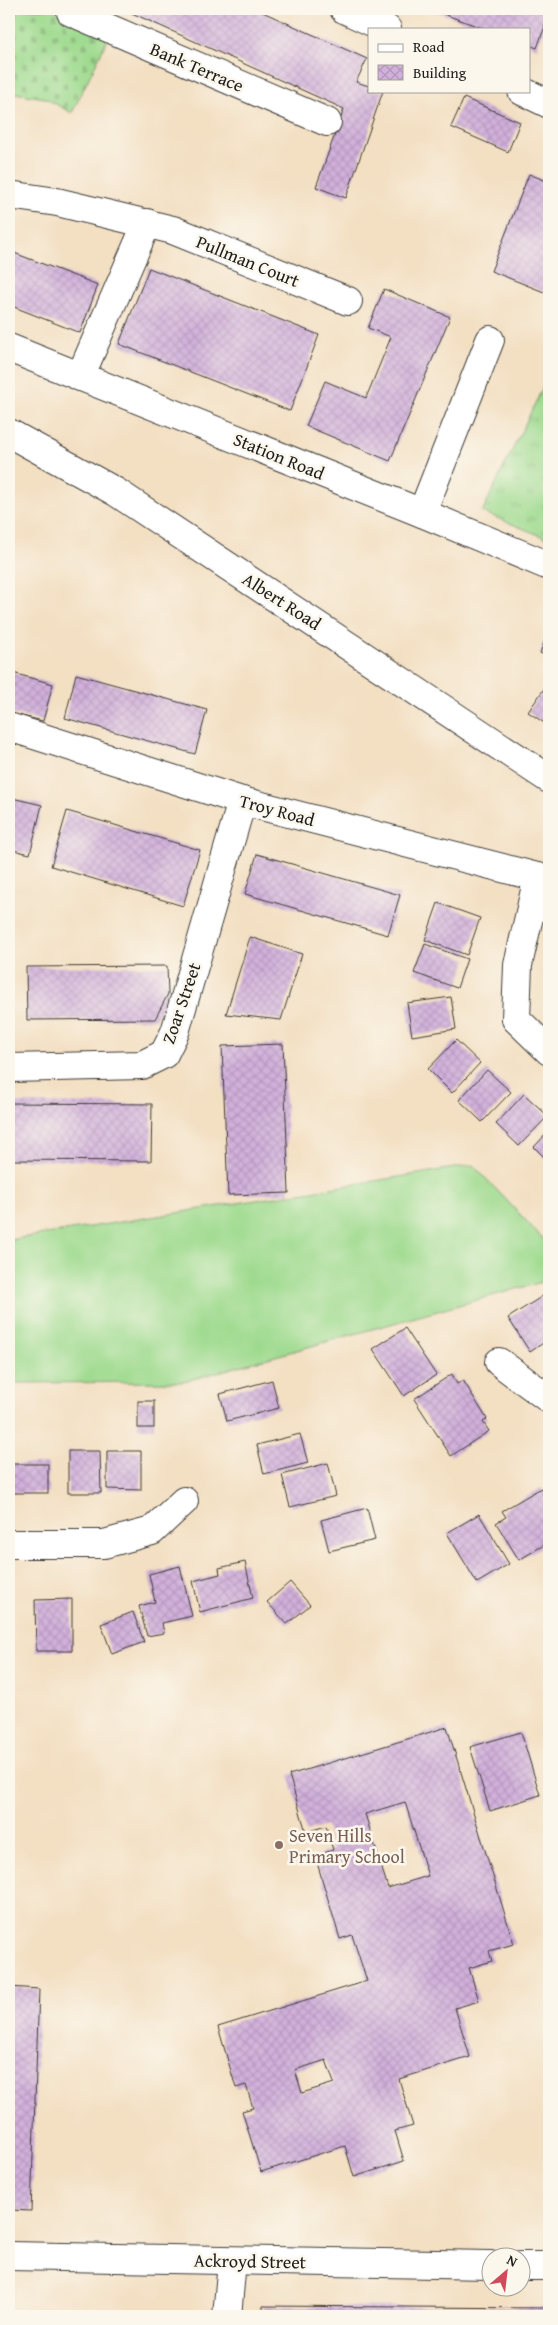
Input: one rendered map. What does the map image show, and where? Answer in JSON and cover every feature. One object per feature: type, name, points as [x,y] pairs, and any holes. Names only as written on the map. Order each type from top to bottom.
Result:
[{"type":"street","name":"Bank Terrace","points":[[70,9],[71,12],[327,122]]},
{"type":"street","points":[[344,9],[384,28]]},
{"type":"street","points":[[524,92],[549,104]]},
{"type":"street","name":"Pullman Court","points":[[9,195],[57,202],[173,230],[348,301]]},
{"type":"street","points":[[80,377],[147,223]]},
{"type":"street","points":[[422,513],[490,340]]},
{"type":"street","name":"Station Road","points":[[9,348],[422,513],[549,566]]},
{"type":"street","name":"Albert Road","points":[[9,433],[116,492],[549,779]]},
{"type":"street","name":"Troy Road","points":[[9,727],[242,801],[544,879]]},
{"type":"street","name":"Zoar Street","points":[[9,1068],[142,1065],[164,1054],[175,1032],[242,801]]},
{"type":"street","points":[[544,879],[518,965],[516,1019],[549,1051]]},
{"type":"street","points":[[499,1362],[549,1399]]},
{"type":"street","points":[[9,1544],[104,1544],[152,1531],[184,1501]]},
{"type":"street","name":"Ackroyd Street","points":[[9,2256],[480,2265]]},
{"type":"street","points":[[226,2316],[232,2261]]},
{"type":"street","points":[[530,2266],[549,2266]]},
{"type":"green space","points":[[9,9],[91,9],[113,28],[72,113],[45,98],[9,92]]},
{"type":"green space","points":[[549,375],[549,539],[482,512]]},
{"type":"green space","points":[[473,1165],[549,1245],[549,1280],[182,1382],[9,1383],[9,1240]]},
{"type":"building","points":[[123,9],[256,9],[367,59],[356,82],[368,86],[368,92],[383,92],[346,198],[316,187],[344,109]]},
{"type":"building","points":[[436,9],[549,9],[549,15],[537,48],[530,45],[530,28],[482,28],[435,11]]},
{"type":"building","points":[[464,98],[520,122],[508,152],[451,127]]},
{"type":"building","points":[[529,174],[549,182],[549,294],[491,271]]},
{"type":"building","points":[[9,251],[98,285],[80,333],[9,305]]},
{"type":"building","points":[[149,268],[319,335],[290,411],[119,344]]},
{"type":"building","points":[[384,289],[450,317],[390,461],[306,426],[325,381],[366,398],[391,337],[368,328]]},
{"type":"building","points":[[549,630],[549,657],[540,653]]},
{"type":"building","points":[[9,672],[53,684],[43,721],[9,713]]},
{"type":"building","points":[[76,674],[207,710],[195,754],[65,718]]},
{"type":"building","points":[[549,684],[549,726],[528,712]]},
{"type":"building","points":[[12,798],[42,805],[30,854],[9,849],[9,803],[11,804]]},
{"type":"building","points":[[67,811],[200,850],[183,906],[51,866]]},
{"type":"building","points":[[257,854],[400,895],[388,935],[245,894]]},
{"type":"building","points":[[438,903],[480,918],[467,955],[425,940]]},
{"type":"building","points":[[250,937],[302,954],[281,1020],[226,1014]]},
{"type":"building","points":[[425,944],[467,959],[457,988],[414,973]]},
{"type":"building","points":[[167,966],[168,994],[155,1019],[27,1020],[26,967]]},
{"type":"building","points":[[451,997],[456,1029],[412,1036],[407,1003]]},
{"type":"building","points":[[456,1040],[480,1063],[452,1093],[428,1069]]},
{"type":"building","points":[[283,1044],[289,1193],[228,1195],[222,1046]]},
{"type":"building","points":[[487,1070],[511,1092],[482,1122],[459,1100]]},
{"type":"building","points":[[524,1094],[548,1116],[519,1146],[496,1124]]},
{"type":"building","points":[[9,1103],[152,1104],[151,1161],[9,1160]]},
{"type":"building","points":[[549,1131],[549,1162],[534,1147]]},
{"type":"building","points":[[549,1292],[549,1339],[530,1352],[508,1318]]},
{"type":"building","points":[[405,1328],[436,1375],[404,1396],[373,1349]]},
{"type":"building","points":[[452,1374],[457,1384],[463,1380],[487,1419],[483,1422],[489,1431],[451,1456],[414,1399]]},
{"type":"building","points":[[272,1380],[279,1408],[227,1421],[220,1394]]},
{"type":"building","points":[[138,1401],[154,1401],[154,1428],[138,1428]]},
{"type":"building","points":[[300,1434],[308,1463],[264,1474],[257,1445]]},
{"type":"building","points":[[68,1451],[100,1451],[101,1493],[68,1493]]},
{"type":"building","points":[[107,1451],[141,1451],[141,1490],[107,1489]]},
{"type":"building","points":[[328,1463],[336,1496],[290,1507],[282,1475]]},
{"type":"building","points":[[9,1464],[48,1464],[48,1493],[9,1493]]},
{"type":"building","points":[[541,1488],[545,1493],[549,1490],[549,1542],[519,1560],[496,1523],[506,1517],[502,1511]]},
{"type":"building","points":[[367,1508],[375,1540],[329,1551],[321,1520]]},
{"type":"building","points":[[479,1514],[509,1564],[477,1583],[447,1533]]},
{"type":"building","points":[[245,1562],[253,1598],[200,1612],[193,1581],[220,1574],[219,1568]]},
{"type":"building","points":[[180,1566],[192,1616],[162,1623],[164,1633],[147,1636],[139,1606],[155,1602],[149,1574]]},
{"type":"building","points":[[290,1582],[310,1605],[287,1624],[267,1602]]},
{"type":"building","points":[[72,1599],[72,1651],[36,1651],[35,1600]]},
{"type":"building","points":[[133,1612],[144,1642],[112,1654],[101,1624]]},
{"type":"building","points":[[447,1727],[514,1944],[489,1951],[492,1961],[469,1968],[479,2001],[455,2008],[470,2057],[399,2079],[413,2126],[395,2131],[404,2161],[354,2177],[345,2146],[261,2172],[242,2111],[253,2108],[246,2085],[236,2088],[218,2027],[367,1981],[352,1935],[340,1939],[315,1856],[333,1850],[326,1826],[306,1832],[289,1775]],"holes":[[[405,1802],[428,1876],[388,1888],[365,1814]],[[326,2060],[334,2083],[302,2093],[295,2070]]]},
{"type":"building","points":[[521,1732],[540,1795],[490,1811],[470,1747]]},
{"type":"building","points":[[9,1987],[39,1989],[31,2211],[9,2210]]},
{"type":"building","points":[[263,2306],[549,2308],[549,2316],[263,2316]]},
{"type":"place","name":"Seven Hills Primary School","points":[[279,1845]]}]
